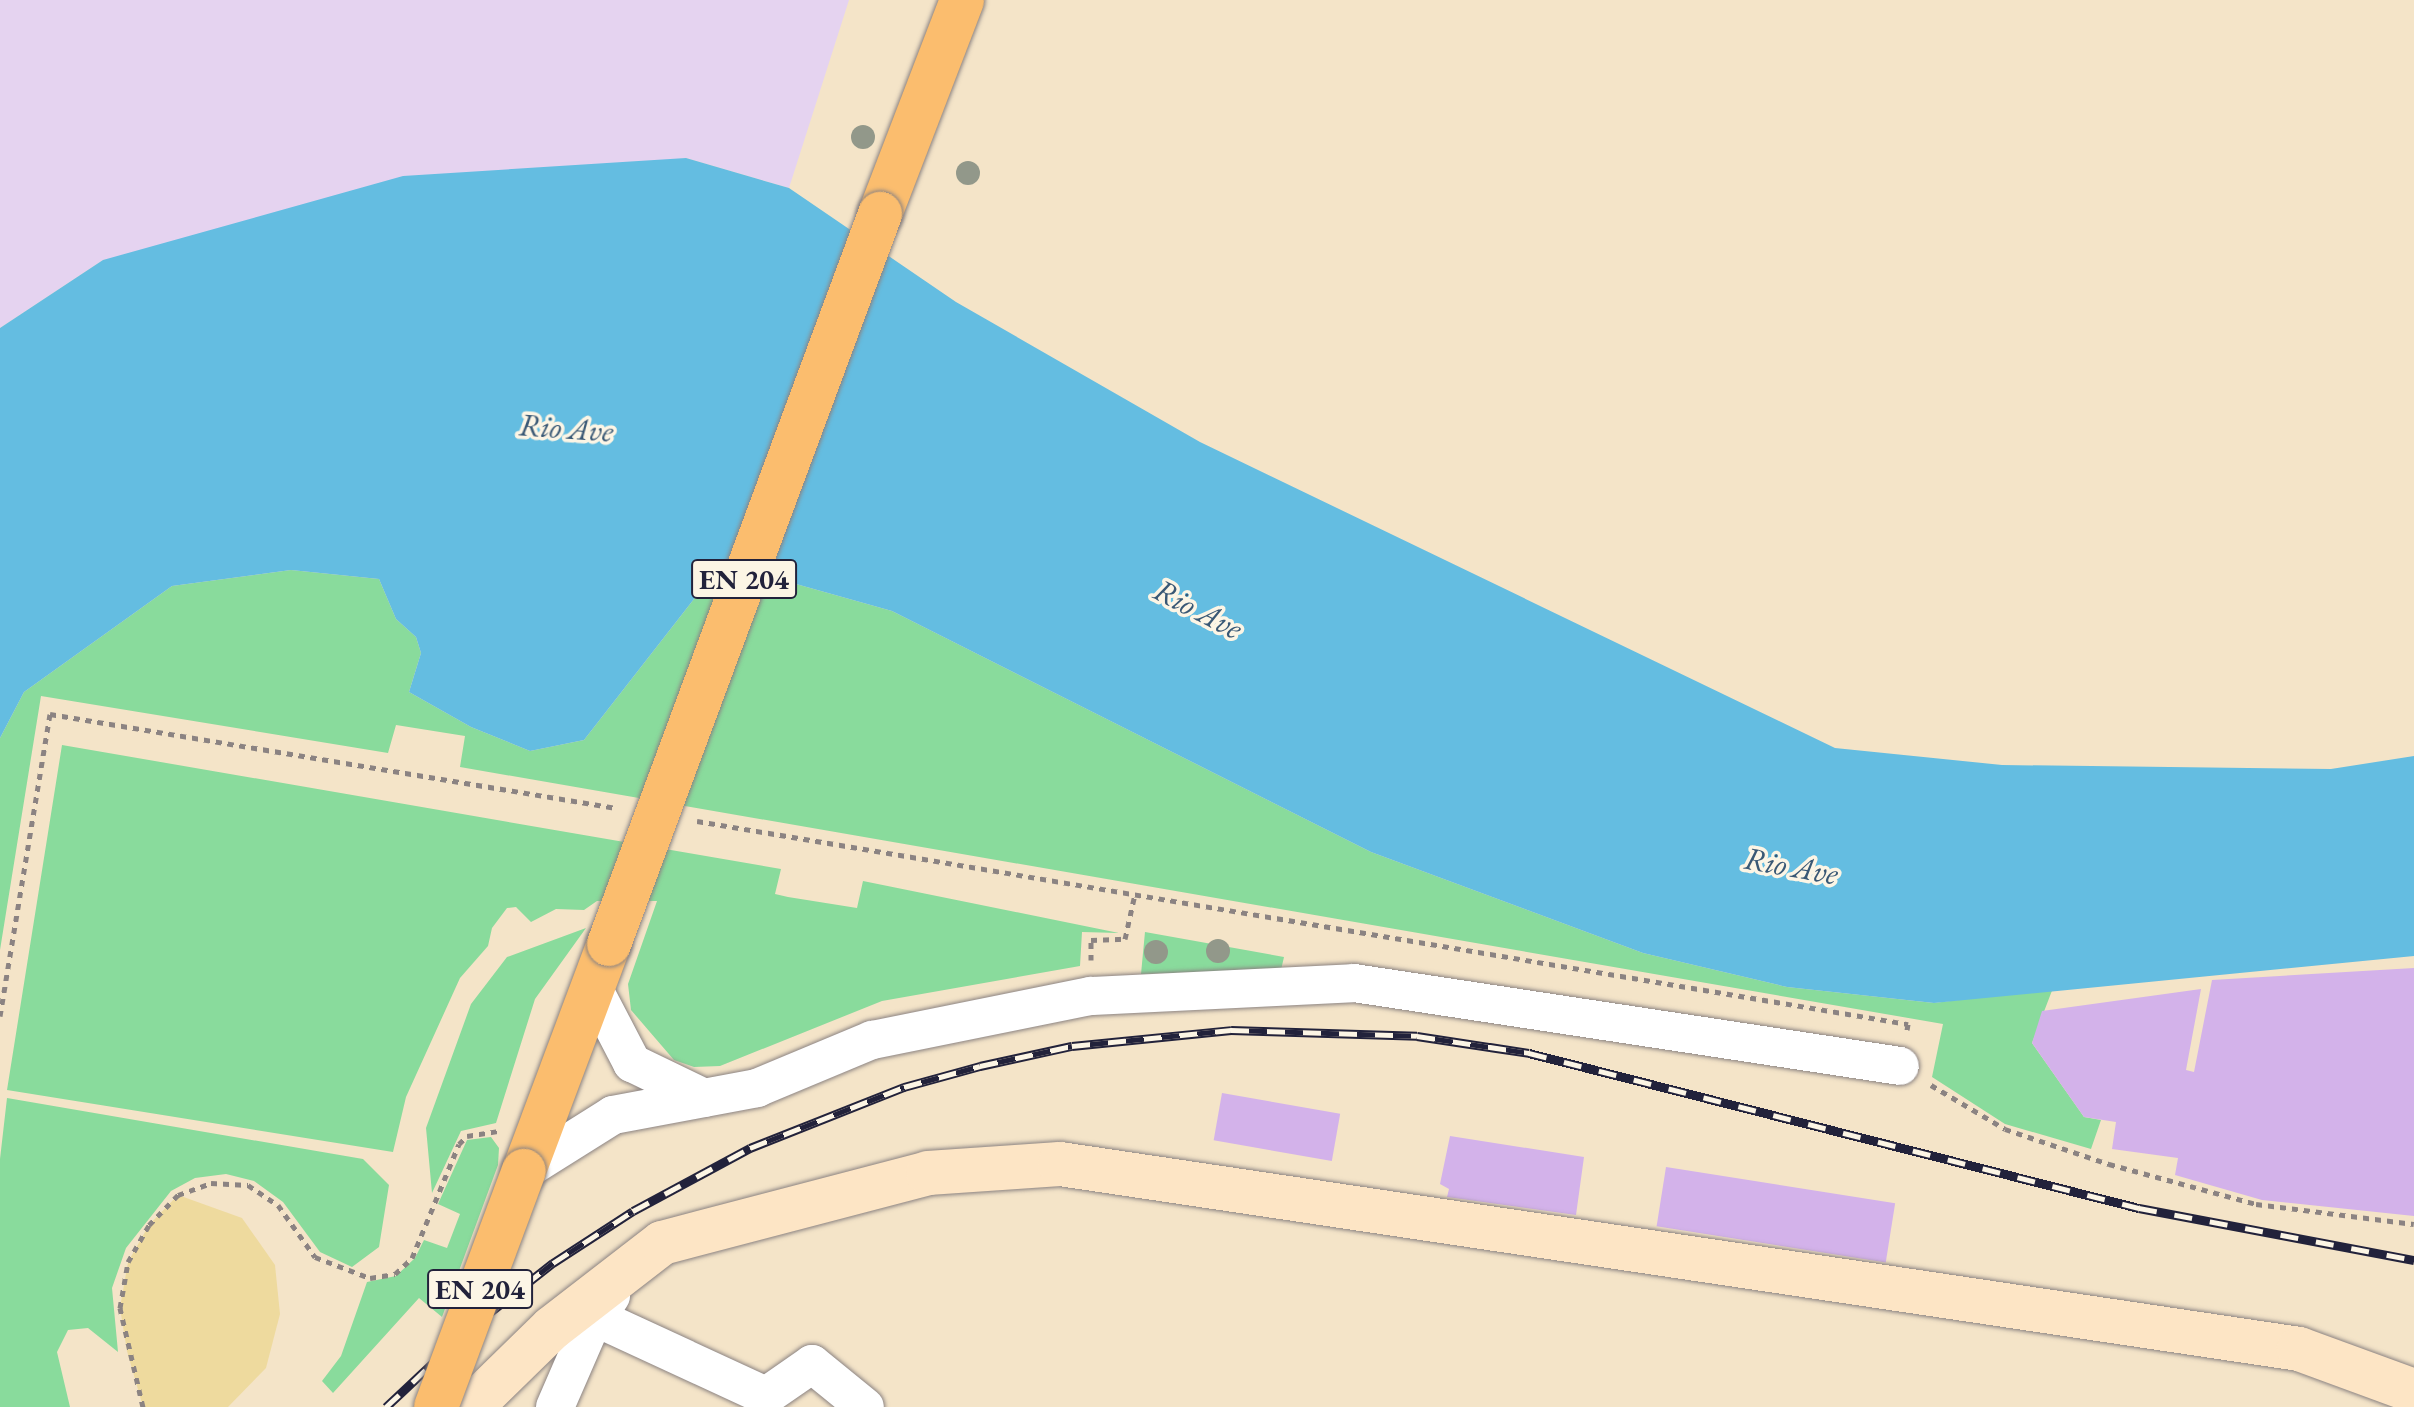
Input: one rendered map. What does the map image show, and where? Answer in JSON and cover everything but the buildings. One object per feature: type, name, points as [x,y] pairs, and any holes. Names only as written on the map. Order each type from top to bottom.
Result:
[{"type":"main road","name":"EN 204","points":[[436,1407],[962,0]]},
{"type":"street","points":[[524,1171],[613,1115],[757,1088],[872,1040],[1091,996],[1354,983],[1900,1066]]},
{"type":"street","points":[[593,988],[632,1063],[704,1098]]},
{"type":"street","points":[[471,1407],[526,1352],[662,1243],[928,1173],[1060,1164],[2299,1349],[2414,1391]]},
{"type":"street","points":[[556,1402],[597,1318],[632,1266]]},
{"type":"street","points":[[597,1318],[766,1396],[812,1364],[865,1407]]},
{"type":"street","points":[[526,1352],[556,1402]]},
{"type":"path","points":[[0,1016],[50,714],[632,811]]},
{"type":"path","points":[[679,818],[1908,1024],[1900,1066],[2005,1129],[2109,1164],[2256,1204],[2414,1224]]},
{"type":"path","points":[[1125,939],[1135,894]]},
{"type":"path","points":[[143,1407],[120,1308],[128,1262],[149,1225],[178,1195],[211,1183],[248,1185],[278,1205],[315,1257],[370,1278],[395,1274],[412,1258],[459,1144],[467,1136],[497,1131]]},
{"type":"shaded area","points":[[0,0],[849,0],[789,188],[686,158],[103,260],[0,328]]},
{"type":"green space","points":[[291,570],[379,579],[396,619],[416,637],[421,653],[409,692],[471,727],[530,751],[584,740],[701,590],[796,584],[892,611],[1371,852],[1643,953],[1787,987],[1934,1003],[2053,988],[2032,1043],[2084,1117],[2101,1120],[2091,1149],[2005,1124],[1932,1077],[1943,1024],[460,767],[465,736],[396,725],[388,753],[41,696],[0,950],[0,738],[24,692],[172,586]]},
{"type":"green space","points":[[62,745],[781,869],[775,894],[788,897],[857,908],[863,881],[1119,933],[1082,932],[1080,966],[882,1001],[720,1066],[694,1067],[674,1060],[631,1010],[628,984],[657,901],[597,901],[584,910],[556,909],[531,922],[516,907],[507,908],[492,928],[488,946],[460,978],[406,1097],[393,1152],[7,1090]]},
{"type":"green space","points":[[586,928],[535,999],[496,1123],[461,1131],[432,1193],[426,1128],[471,1004],[507,957]]},
{"type":"green space","points":[[1145,932],[1284,957],[1281,970],[1141,974]]},
{"type":"green space","points":[[7,1098],[363,1159],[389,1185],[379,1247],[352,1267],[320,1252],[283,1202],[254,1181],[226,1174],[195,1178],[171,1191],[126,1248],[112,1288],[118,1352],[88,1328],[68,1330],[57,1352],[70,1407],[0,1407],[0,1159]]},
{"type":"green space","points":[[491,1137],[499,1148],[498,1165],[442,1317],[419,1298],[333,1393],[322,1381],[341,1356],[367,1282],[396,1276],[415,1258],[424,1240],[447,1248],[460,1214],[438,1204],[467,1140]]},
{"type":"sand","points":[[178,1195],[242,1218],[275,1265],[280,1314],[266,1368],[228,1407],[143,1407],[127,1351],[120,1308],[128,1262],[149,1225]]},
{"type":"water","name":"Rio Ave","points":[[686,158],[789,188],[956,302],[1200,442],[1835,748],[2002,765],[2331,769],[2414,756],[2414,956],[1934,1003],[1787,987],[1643,953],[1371,852],[892,611],[796,584],[701,590],[584,740],[530,751],[471,727],[409,692],[421,653],[416,637],[396,619],[379,579],[291,570],[172,586],[24,692],[0,738],[0,328],[103,260],[403,176]]},
{"type":"railway","points":[[386,1407],[469,1329],[553,1263],[633,1211],[750,1148],[904,1087],[980,1066],[1072,1046],[1231,1030],[1417,1036],[1529,1053],[2139,1208],[2414,1260]]}]
